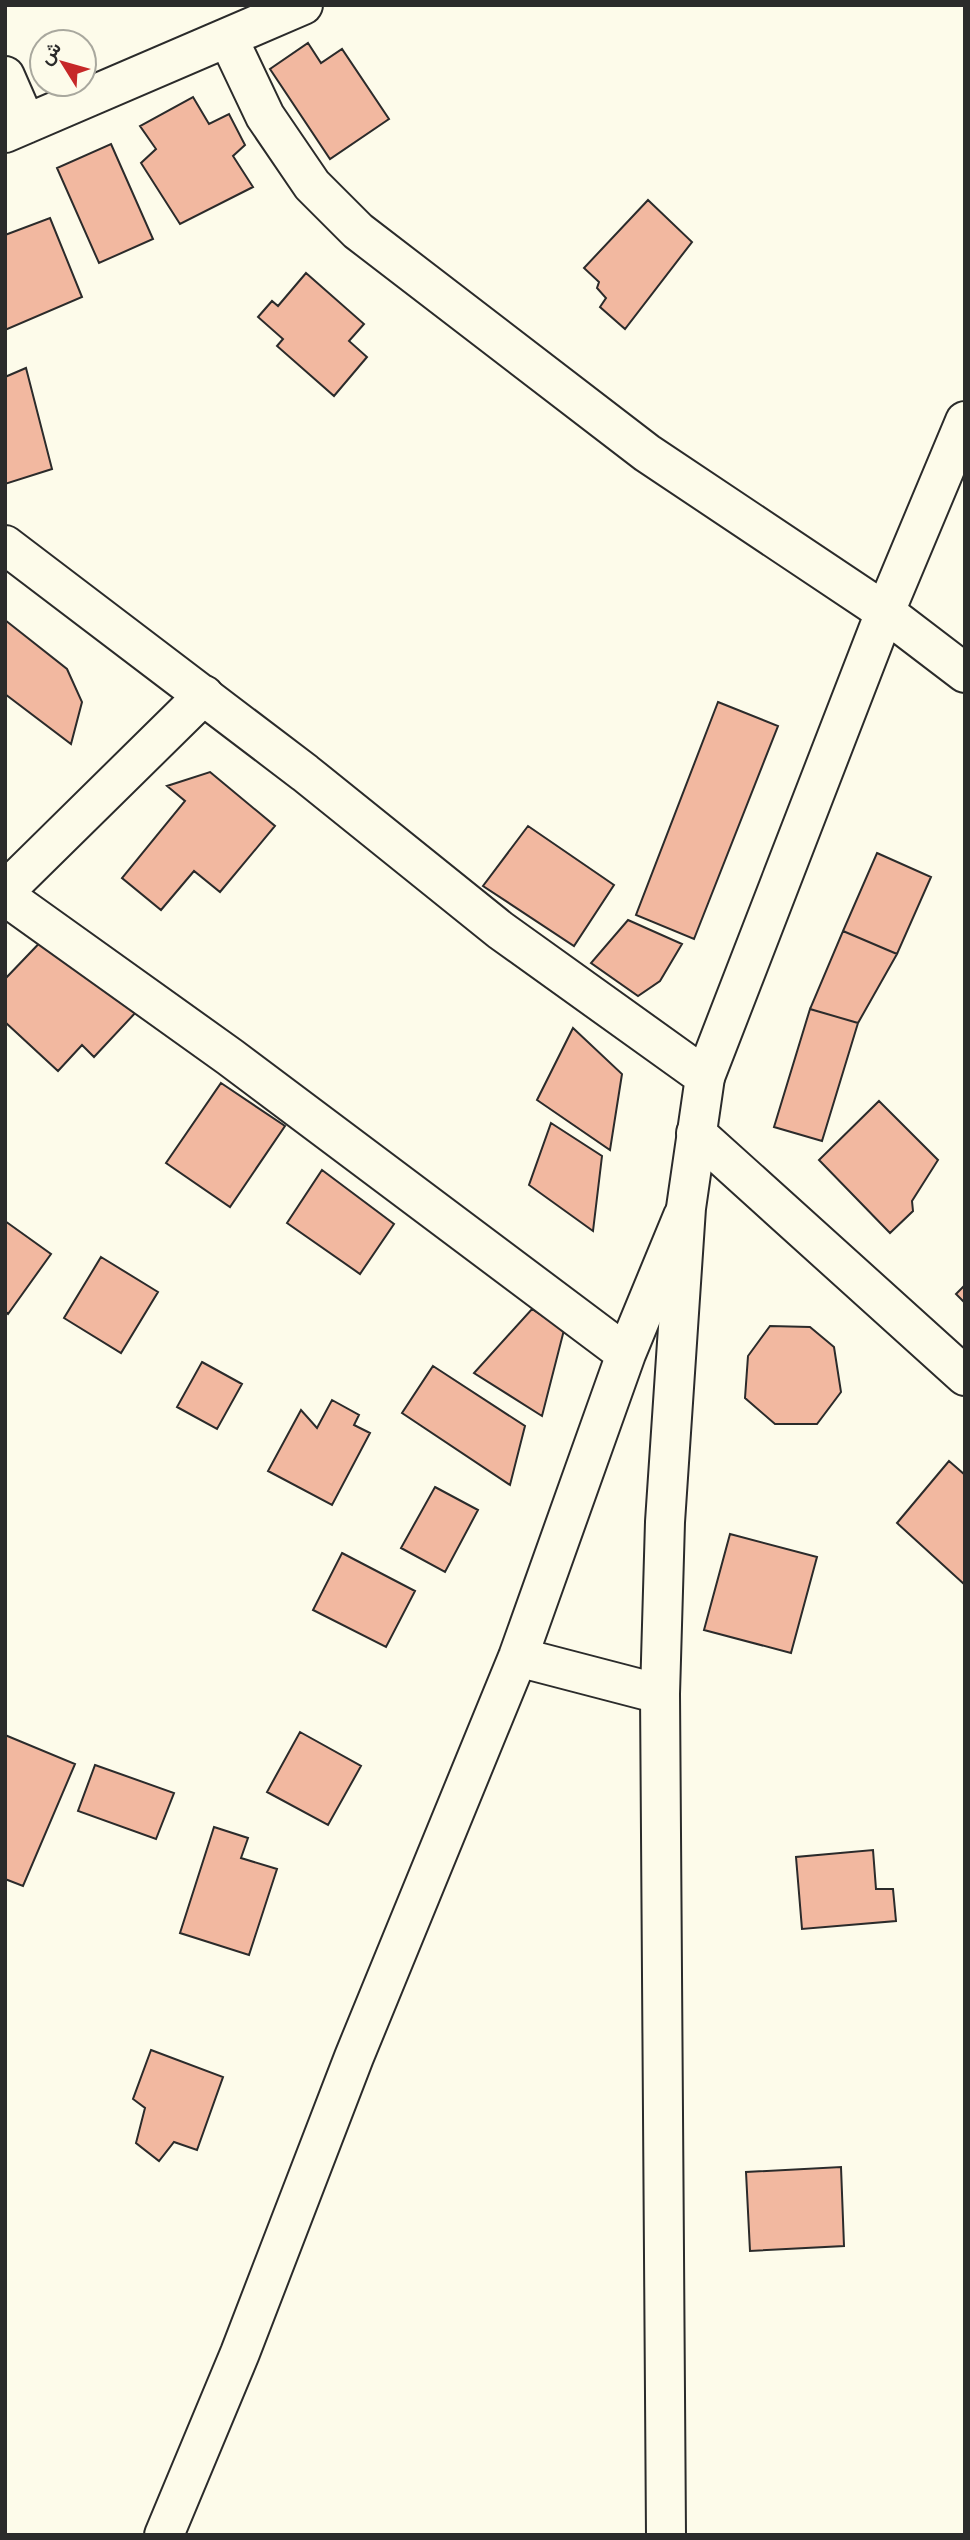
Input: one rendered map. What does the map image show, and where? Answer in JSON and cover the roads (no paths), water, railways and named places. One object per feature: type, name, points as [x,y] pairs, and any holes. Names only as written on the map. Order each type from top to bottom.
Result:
[{"type":"street","points":[[5,76],[16,128],[303,5]]},
{"type":"street","points":[[228,38],[265,116],[313,185],[358,232],[647,453],[885,612],[965,673]]},
{"type":"street","points":[[666,2535],[660,1694],[665,1522],[687,1208],[696,1133],[705,1077],[885,612],[965,421]]},
{"type":"street","points":[[5,545],[204,695],[500,930],[705,1077]]},
{"type":"street","points":[[204,695],[5,894],[230,1057],[626,1354]]},
{"type":"street","points":[[696,1133],[965,1376]]},
{"type":"street","points":[[164,2535],[250,2327],[354,2057],[518,1657],[626,1354],[687,1208]]},
{"type":"street","points":[[518,1657],[660,1694]]}]
